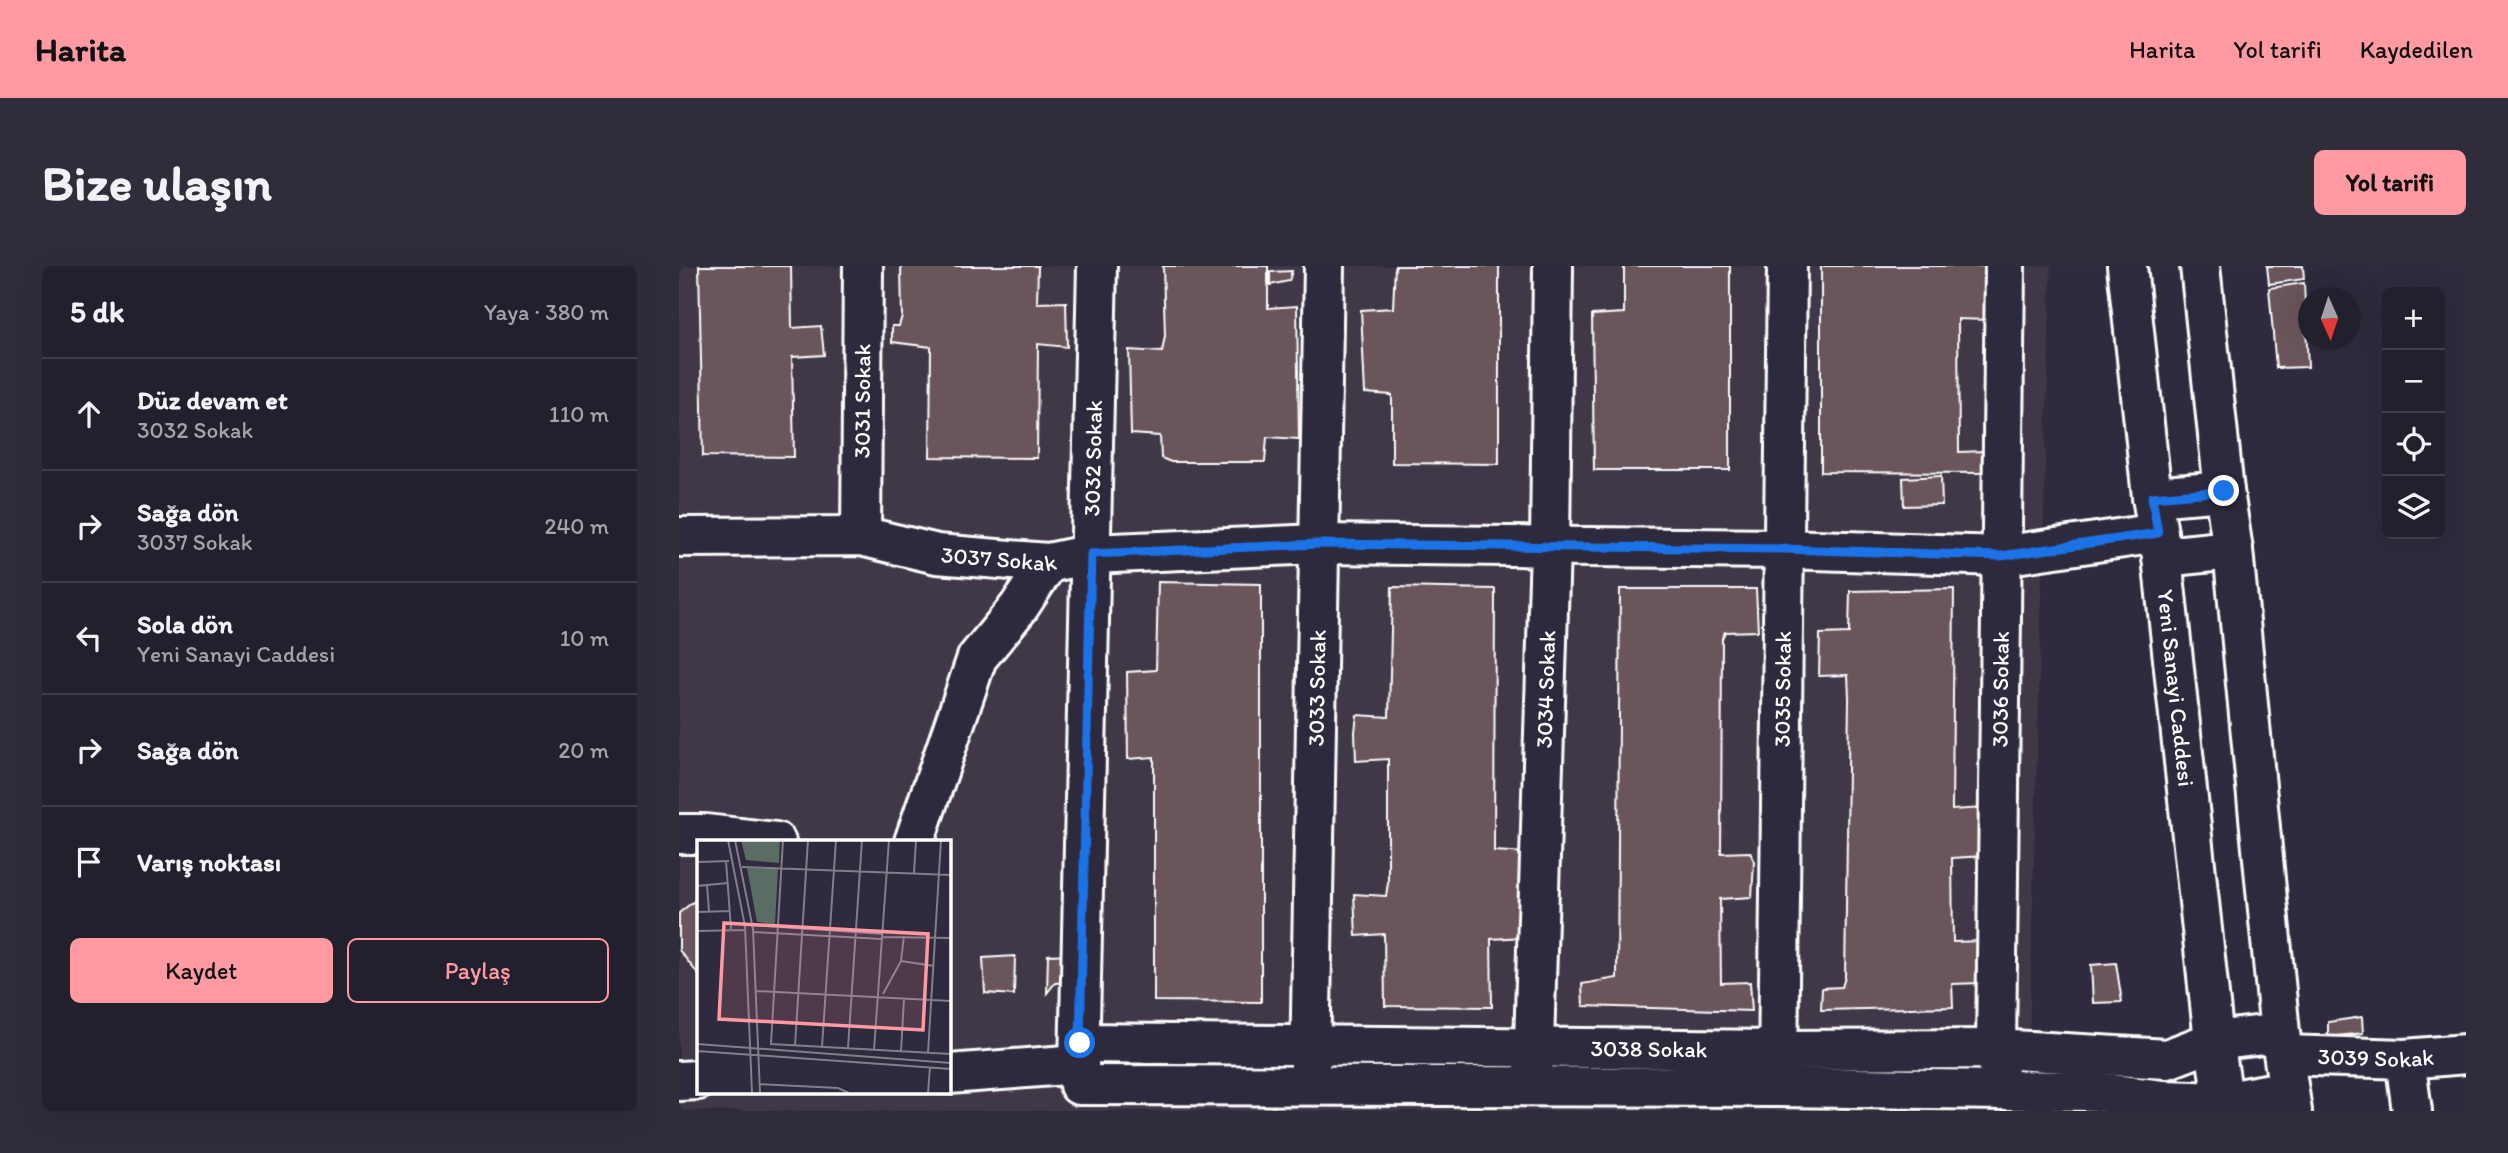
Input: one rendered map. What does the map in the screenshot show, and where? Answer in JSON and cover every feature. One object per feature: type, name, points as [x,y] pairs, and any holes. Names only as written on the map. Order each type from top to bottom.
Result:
[{"type":"main road","name":"3031 Sokak","points":[[861,536],[863,266]]},
{"type":"main road","name":"3032 Sokak","points":[[1079,1076],[1097,266]]},
{"type":"main road","name":"3033 Sokak","points":[[1310,1099],[1324,266]]},
{"type":"main road","name":"3034 Sokak","points":[[1533,1098],[1551,548],[1553,266]]},
{"type":"main road","name":"3035 Sokak","points":[[1778,1083],[1787,266]]},
{"type":"main road","name":"3036 Sokak","points":[[2000,1101],[1996,1049],[2005,266]]},
{"type":"main road","name":"Yeni Sanayi Caddesi","points":[[2127,266],[2214,1041],[2224,1107]]},
{"type":"main road","points":[[2200,266],[2224,491],[2233,550],[2286,1072]]},
{"type":"main road","points":[[2157,529],[2224,491]]},
{"type":"main road","name":"3037 Sokak","points":[[679,537],[861,536],[937,554],[1048,562],[1091,554],[1318,544],[1783,549],[2001,556],[2157,529]]},
{"type":"main road","points":[[2157,529],[2233,550]]},
{"type":"main road","points":[[915,840],[977,658],[1019,607],[1048,562]]},
{"type":"main road","points":[[679,834],[758,840]]},
{"type":"main road","name":"3038 Sokak","points":[[950,1074],[1079,1076],[1310,1099],[1533,1098],[1778,1083],[1996,1049],[2167,1059],[2214,1041],[2286,1072]]},
{"type":"main road","name":"3038 Sokak","points":[[1079,1076],[1310,1045],[1534,1048],[1778,1083],[2000,1101],[2089,1091],[2224,1107],[2286,1072]]},
{"type":"main road","name":"3039 Sokak","points":[[2286,1072],[2466,1054]]},
{"type":"main road","points":[[2406,1059],[2412,1111]]},
{"type":"main road","points":[[679,1081],[697,1080]]},
{"type":"shaded area","points":[[679,266],[2051,266],[2027,1111],[679,1111]]},
{"type":"building","points":[[699,266],[791,266],[792,328],[821,326],[824,355],[792,357],[794,457],[703,456]]},
{"type":"building","points":[[901,266],[1038,266],[1037,303],[1066,302],[1067,347],[1038,344],[1037,458],[930,457],[931,347],[892,342],[892,326],[899,326],[902,316]]},
{"type":"building","points":[[1163,266],[1268,266],[1268,308],[1297,306],[1299,439],[1267,437],[1265,462],[1171,462],[1161,458],[1160,436],[1131,434],[1129,350],[1162,352],[1165,336]]},
{"type":"building","points":[[1395,266],[1499,266],[1499,464],[1392,463],[1392,395],[1365,393],[1361,310],[1393,308]]},
{"type":"building","points":[[1624,266],[1730,266],[1730,470],[1594,470],[1592,315],[1624,313]]},
{"type":"building","points":[[1821,266],[1990,266],[1988,320],[1958,319],[1959,452],[1985,451],[1986,473],[1821,472]]},
{"type":"building","points":[[2267,266],[2303,266],[2304,279],[2269,284]]},
{"type":"building","points":[[1292,271],[1289,281],[1270,285],[1270,272]]},
{"type":"building","points":[[2304,283],[2304,287],[2298,287],[2298,350],[2307,350],[2308,367],[2276,368],[2269,288]]},
{"type":"building","points":[[1941,476],[1942,505],[1904,506],[1903,478]]},
{"type":"building","points":[[1158,582],[1261,584],[1261,1002],[1154,1001],[1154,757],[1128,759],[1127,672],[1156,670]]},
{"type":"building","points":[[1392,587],[1495,589],[1494,851],[1526,853],[1524,937],[1491,939],[1492,1007],[1385,1006],[1384,934],[1356,936],[1354,894],[1386,896],[1388,883],[1388,759],[1356,761],[1355,732],[1357,715],[1389,717]]},
{"type":"building","points":[[1620,589],[1756,589],[1758,631],[1725,632],[1722,638],[1721,853],[1750,852],[1754,861],[1752,897],[1720,899],[1721,983],[1750,982],[1752,1011],[1583,1006],[1582,984],[1617,978]]},
{"type":"building","points":[[1954,589],[1952,810],[1984,808],[1984,856],[1952,858],[1953,942],[1982,941],[1981,983],[1952,984],[1953,1007],[1821,1010],[1822,988],[1842,987],[1845,977],[1849,698],[1848,675],[1819,676],[1820,634],[1849,633],[1850,591]]},
{"type":"building","points":[[697,899],[697,973],[679,950],[679,913]]},
{"type":"building","points":[[1070,954],[1071,982],[1055,983],[1047,993],[1048,955]]},
{"type":"building","points":[[1015,956],[1014,995],[985,993],[983,958]]},
{"type":"building","points":[[2116,963],[2122,1002],[2093,1003],[2091,965]]},
{"type":"building","points":[[2362,1017],[2363,1033],[2328,1037],[2328,1022]]},
{"type":"route","points":[[1080,1043],[1091,554],[1318,544],[1783,549],[2001,556],[2158,533],[2152,497],[2224,491]]}]
